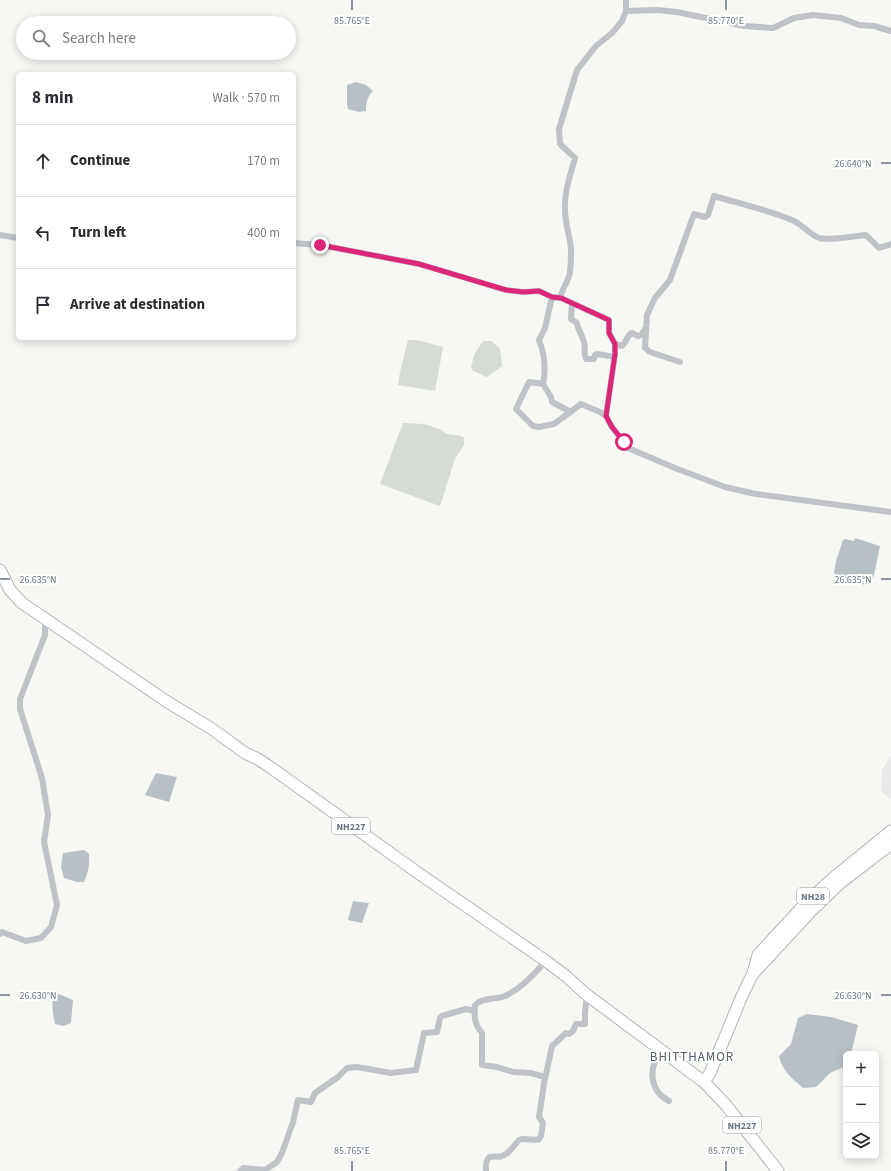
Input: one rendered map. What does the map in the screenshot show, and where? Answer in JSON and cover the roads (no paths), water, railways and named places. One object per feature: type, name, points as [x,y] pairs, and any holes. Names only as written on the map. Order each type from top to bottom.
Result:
[{"type":"highway","name":"NH227","points":[[0,570],[10,590],[22,603],[166,701],[212,729],[245,753],[264,763],[421,876],[546,961],[587,995],[704,1082],[726,1105],[778,1171]]},
{"type":"highway","name":"NH28","points":[[704,1082],[716,1060],[752,975],[832,879],[891,831]]},
{"type":"highway","name":"NH28","points":[[808,908],[891,844]]},
{"type":"street","points":[[561,298],[564,287],[569,280],[570,272],[570,242],[567,232],[565,207],[566,196],[575,158],[560,144],[559,129],[577,70],[596,46],[613,32],[622,21],[626,11],[626,0]]},
{"type":"street","points":[[626,11],[658,10],[677,12],[744,26],[773,28],[794,18],[813,14],[841,18],[859,25],[874,26],[891,31]]},
{"type":"street","points":[[680,362],[650,352],[644,348],[648,315],[652,302],[670,280],[694,214],[705,217],[708,215],[714,196],[754,207],[792,220],[820,238],[866,235],[879,248],[891,244]]},
{"type":"street","points":[[0,236],[16,238]]},
{"type":"street","points":[[296,243],[320,245],[419,264],[506,290],[523,292],[539,291],[552,297],[561,298],[609,320],[609,333],[615,344],[615,357],[606,416]]},
{"type":"street","points":[[552,297],[545,328],[539,340],[544,357],[545,373],[543,384],[551,396],[552,402],[571,412]]},
{"type":"street","points":[[572,304],[571,319],[577,323],[578,330],[584,341],[586,359],[594,359],[595,354],[615,357]]},
{"type":"street","points":[[615,344],[622,346],[626,343],[628,335],[632,333],[638,336],[641,335],[647,325]]},
{"type":"street","points":[[543,384],[529,382],[516,409],[533,426],[539,427],[554,424],[581,404],[606,416],[612,427],[628,448],[725,487],[756,494],[891,512]]},
{"type":"street","points":[[0,934],[2,932],[26,941],[41,938],[51,927],[57,905],[44,842],[48,815],[42,778],[20,709],[20,699],[45,635],[46,619]]},
{"type":"street","points":[[545,1079],[545,1077],[531,1073],[513,1072],[482,1065],[482,1033],[475,1022],[475,1011],[476,1005],[480,1001],[499,999],[517,989],[532,978],[546,961]]},
{"type":"street","points":[[486,1171],[486,1165],[491,1156],[506,1155],[519,1140],[538,1140],[541,1136],[543,1123],[539,1117],[552,1046],[566,1033],[569,1034],[573,1031],[576,1024],[585,1024],[587,995]]},
{"type":"street","points":[[240,1171],[244,1168],[265,1170],[277,1162],[282,1153],[293,1122],[298,1100],[311,1102],[315,1093],[338,1077],[347,1068],[357,1067],[391,1073],[416,1070],[424,1033],[437,1032],[440,1018],[442,1016],[466,1010],[475,1011]]},
{"type":"street","points":[[661,1050],[652,1073],[655,1087],[663,1098],[669,1101]]},
{"type":"district","name":"BHITTHAMOR","points":[[692,1056]]}]
